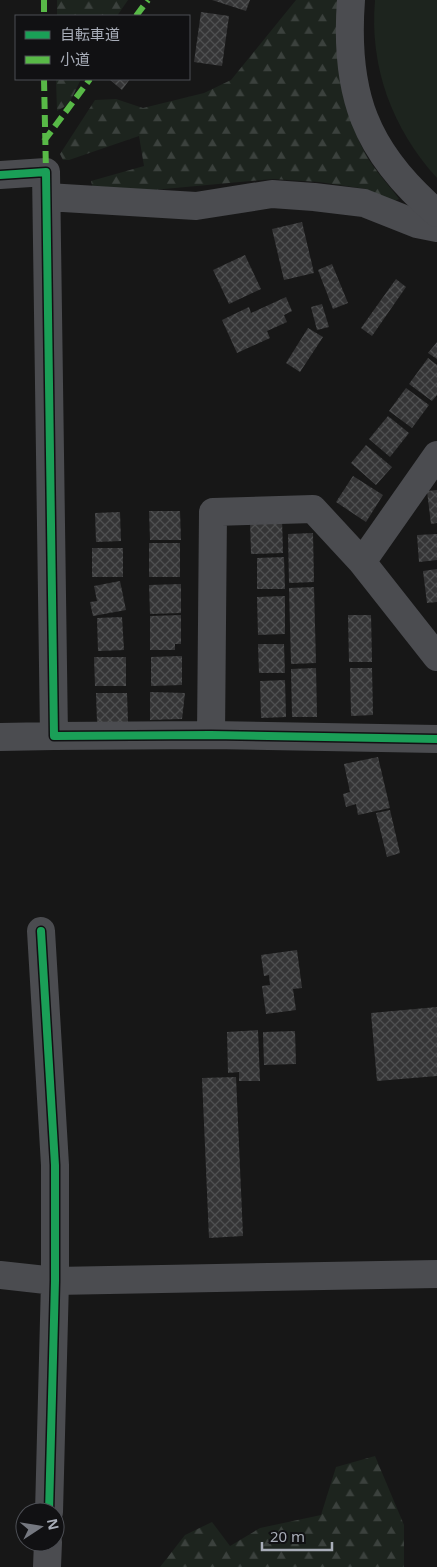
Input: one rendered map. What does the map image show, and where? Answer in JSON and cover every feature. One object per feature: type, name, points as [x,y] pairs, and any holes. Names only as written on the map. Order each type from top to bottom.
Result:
[{"type":"street","points":[[351,0],[349,40],[351,73],[372,138],[398,176],[416,196],[437,213]]},
{"type":"street","points":[[0,175],[46,172],[54,736]]},
{"type":"street","points":[[47,197],[196,206],[272,194],[314,197],[364,203],[416,224],[437,228]]},
{"type":"street","points":[[362,562],[437,455]]},
{"type":"street","points":[[211,735],[213,512],[313,508],[362,562],[437,657]]},
{"type":"street","points":[[0,737],[211,735],[437,739]]},
{"type":"street","points":[[41,931],[56,1165],[49,1502]]},
{"type":"street","points":[[0,1275],[55,1281],[437,1274]]},
{"type":"street","points":[[47,1567],[48,1552]]},
{"type":"green space","points":[[57,0],[128,0],[118,15],[57,15]]},
{"type":"green space","points":[[296,0],[341,0],[348,93],[355,129],[369,160],[399,199],[392,202],[366,189],[319,182],[273,179],[99,195],[93,189],[91,181],[144,166],[139,136],[69,160],[63,160],[60,154],[95,100],[116,99],[143,108],[204,93],[231,80]]},
{"type":"green space","points":[[375,0],[437,0],[437,178],[407,139],[387,95],[376,49],[374,25]]},
{"type":"green space","points":[[56,80],[81,80],[69,104],[57,111]]},
{"type":"green space","points":[[375,1456],[404,1525],[404,1567],[160,1567],[185,1535],[212,1522],[230,1546],[260,1528],[321,1515],[336,1467]]},
{"type":"building","points":[[212,0],[250,0],[246,11]]},
{"type":"building","points":[[201,12],[229,16],[222,66],[194,62]]},
{"type":"building","points":[[110,80],[129,80],[122,90]]},
{"type":"building","points":[[302,222],[314,273],[284,280],[272,229]]},
{"type":"building","points":[[245,255],[261,289],[229,304],[213,270]]},
{"type":"building","points":[[332,264],[348,303],[333,309],[318,270]]},
{"type":"building","points":[[396,279],[406,287],[372,336],[361,328]]},
{"type":"building","points":[[286,297],[292,311],[284,315],[287,322],[267,331],[270,338],[237,353],[222,320],[249,307],[251,313]]},
{"type":"building","points":[[322,304],[329,327],[317,330],[311,307]]},
{"type":"building","points":[[308,328],[323,337],[300,372],[286,363]]},
{"type":"building","points":[[437,342],[437,359],[428,353]]},
{"type":"building","points":[[428,358],[437,365],[437,395],[432,401],[409,384]]},
{"type":"building","points":[[406,388],[429,405],[412,428],[389,411]]},
{"type":"building","points":[[388,416],[409,433],[390,457],[369,439]]},
{"type":"building","points":[[366,445],[392,467],[376,485],[351,463]]},
{"type":"building","points":[[353,476],[383,495],[366,522],[336,502]]},
{"type":"building","points":[[437,490],[437,523],[431,524],[427,491]]},
{"type":"building","points":[[149,511],[180,511],[181,540],[150,540]]},
{"type":"building","points":[[120,512],[121,541],[96,542],[95,513]]},
{"type":"building","points":[[282,519],[283,553],[251,554],[250,520]]},
{"type":"building","points":[[313,533],[314,582],[289,583],[288,534]]},
{"type":"building","points":[[437,534],[437,560],[419,562],[417,535]]},
{"type":"building","points":[[149,543],[180,543],[180,577],[149,577]]},
{"type":"building","points":[[92,548],[123,548],[123,577],[92,577]]},
{"type":"building","points":[[284,557],[285,589],[257,589],[257,558]]},
{"type":"building","points":[[437,569],[437,602],[427,603],[423,571]]},
{"type":"building","points":[[120,581],[126,610],[93,616],[90,602],[97,601],[94,586]]},
{"type":"building","points":[[181,584],[181,613],[150,614],[149,585]]},
{"type":"building","points":[[314,587],[316,663],[291,664],[289,588]]},
{"type":"building","points":[[285,596],[285,634],[258,635],[257,597]]},
{"type":"building","points":[[181,615],[181,644],[175,644],[175,650],[150,650],[150,616]]},
{"type":"building","points":[[348,615],[371,615],[372,662],[349,662]]},
{"type":"building","points":[[122,617],[124,650],[98,651],[97,618]]},
{"type":"building","points":[[258,644],[284,644],[285,673],[259,673]]},
{"type":"building","points":[[182,656],[182,685],[151,686],[151,657]]},
{"type":"building","points":[[94,657],[126,657],[126,686],[95,686]]},
{"type":"building","points":[[316,668],[317,717],[292,717],[291,669]]},
{"type":"building","points":[[350,668],[372,668],[373,715],[351,716]]},
{"type":"building","points":[[285,680],[286,717],[261,718],[260,681]]},
{"type":"building","points":[[150,692],[185,693],[182,719],[150,720]]},
{"type":"building","points":[[96,693],[127,693],[128,722],[97,722]]},
{"type":"building","points":[[378,757],[390,808],[358,815],[356,804],[346,807],[343,794],[350,792],[344,764]]},
{"type":"building","points":[[390,810],[400,853],[387,857],[376,813]]},
{"type":"building","points":[[297,950],[302,988],[293,989],[296,1010],[266,1014],[262,986],[270,985],[269,975],[264,976],[261,955]]},
{"type":"building","points":[[437,1007],[437,1076],[377,1081],[371,1013]]},
{"type":"building","points":[[258,1030],[260,1081],[239,1081],[239,1072],[228,1073],[227,1032]]},
{"type":"building","points":[[295,1031],[296,1064],[264,1065],[263,1032]]},
{"type":"building","points":[[236,1077],[243,1236],[209,1238],[202,1078]]},
{"type":"marked path","points":[[44,0],[44,15]]},
{"type":"marked path","points":[[137,15],[148,0]]},
{"type":"marked path","points":[[44,80],[46,172]]},
{"type":"marked path","points":[[44,141],[89,80]]},
{"type":"cycle path","points":[[0,175],[46,172],[54,736],[211,735],[437,739]]},
{"type":"cycle path","points":[[41,931],[55,1165],[55,1281],[49,1502]]}]
